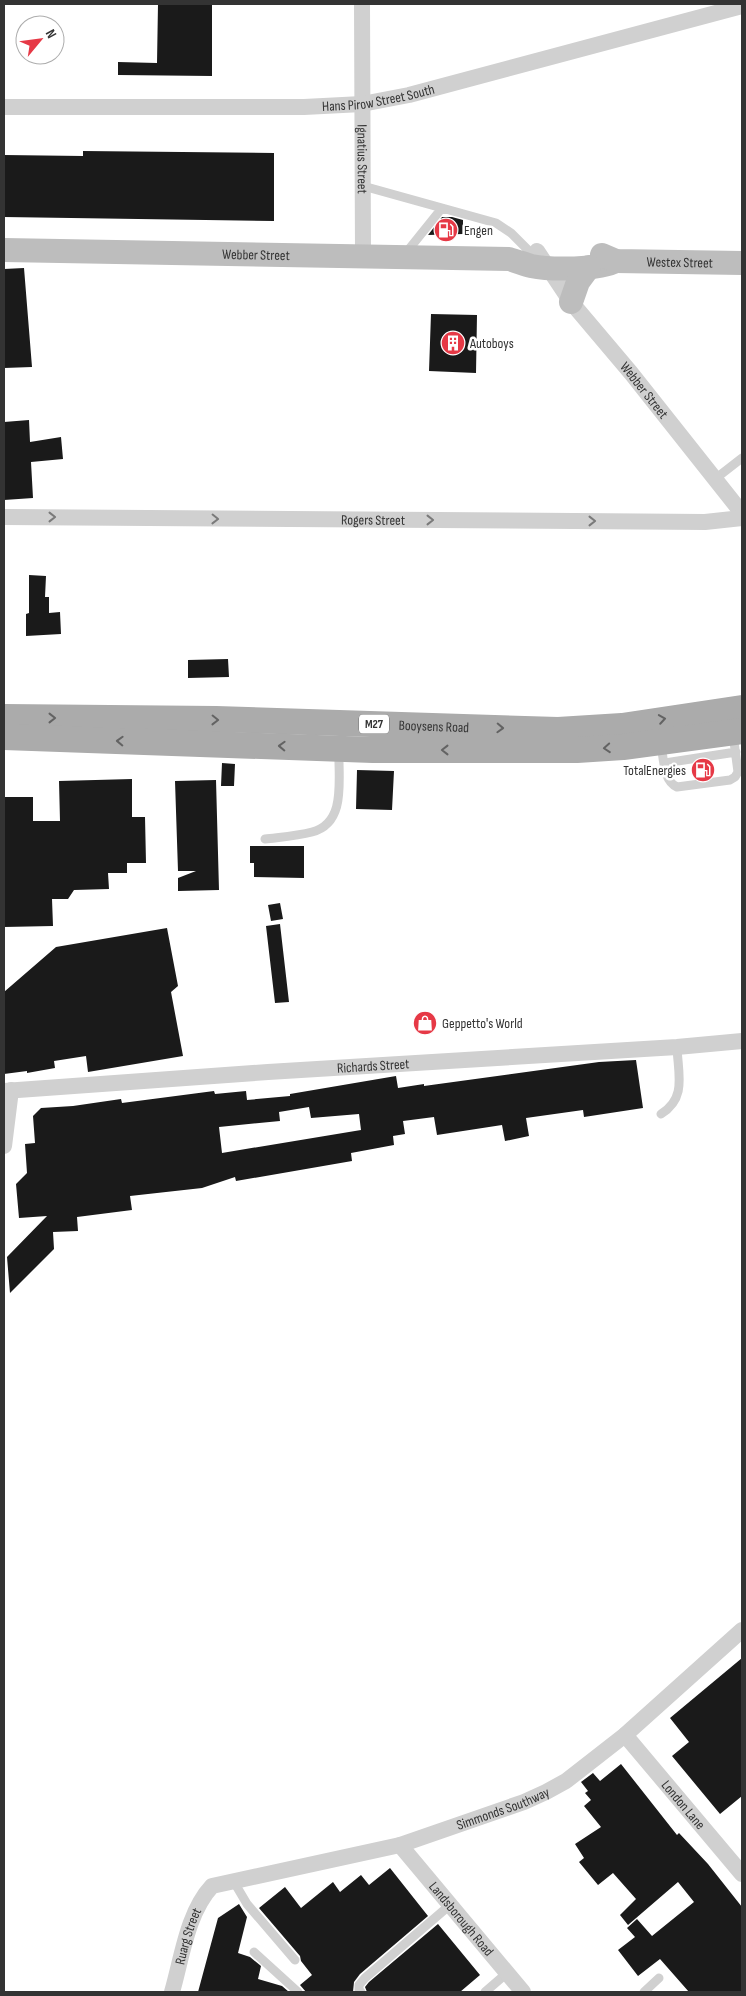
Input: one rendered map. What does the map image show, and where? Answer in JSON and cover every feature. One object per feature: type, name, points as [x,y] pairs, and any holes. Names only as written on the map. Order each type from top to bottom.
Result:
[{"type":"main road","name":"Booysens Road","points":[[4,717],[216,720],[558,730],[622,726],[738,731]]},
{"type":"main road","name":"Booysens Road","points":[[4,737],[339,748],[663,752],[738,731]]},
{"type":"street","name":"Ignatius Street","points":[[362,4],[363,255]]},
{"type":"street","name":"Hans Pirow Street South","points":[[4,108],[304,107],[362,104],[409,95],[716,9],[742,6]]},
{"type":"street","name":"Webber Street","points":[[4,250],[531,258],[572,302],[631,373],[742,513]]},
{"type":"street","name":"Westex Street","points":[[531,258],[596,254],[616,261],[742,263]]},
{"type":"street","name":"Westex Street","points":[[531,258],[589,267],[603,266],[616,261]]},
{"type":"street","points":[[572,302],[578,282],[589,267]]},
{"type":"street","name":"Rogers Street","points":[[4,517],[696,522],[742,518]]},
{"type":"street","name":"Richards Street","points":[[8,1090],[677,1047],[742,1041]]},
{"type":"street","points":[[4,1146],[8,1090]]},
{"type":"street","name":"Simmonds Southway","points":[[212,1886],[400,1845],[524,1802],[546,1792],[566,1781],[625,1735],[742,1630]]},
{"type":"street","name":"London Lane","points":[[625,1735],[742,1874]]},
{"type":"street","name":"Landsborough Road","points":[[400,1845],[523,1992]]},
{"type":"street","name":"Ruarg Street","points":[[172,1992],[195,1910],[203,1896],[212,1886]]},
{"type":"lane","points":[[362,186],[496,223],[505,228],[531,258]]},
{"type":"lane","points":[[403,256],[442,208]]},
{"type":"lane","points":[[715,479],[742,458]]},
{"type":"lane","points":[[663,752],[667,778],[671,784],[677,787],[730,780],[736,777],[738,772],[738,731]]},
{"type":"lane","points":[[266,839],[311,832],[324,826],[333,818],[338,805],[339,748]]},
{"type":"lane","points":[[661,1114],[670,1109],[678,1096],[677,1047]]},
{"type":"lane","points":[[234,1882],[247,1904],[295,1960]]},
{"type":"lane","points":[[361,1992],[358,1990],[359,1985],[366,1978],[450,1905]]},
{"type":"lane","points":[[254,1952],[298,1992]]},
{"type":"lane","points":[[485,1992],[507,1973]]},
{"type":"lane","points":[[644,1992],[660,1978]]},
{"type":"building","points":[[158,4],[212,4],[212,76],[118,75],[118,62],[157,63]]},
{"type":"building","points":[[83,151],[274,153],[274,221],[4,217],[4,155],[83,156]]},
{"type":"building","name":"Engen","points":[[442,217],[463,220],[463,234],[428,235]]},
{"type":"building","points":[[24,268],[32,367],[4,368],[4,269]]},
{"type":"building","name":"Autoboys","points":[[431,314],[477,315],[476,373],[429,371]]},
{"type":"building","points":[[29,420],[30,442],[61,437],[63,459],[31,462],[33,498],[4,500],[4,422]]},
{"type":"building","points":[[29,575],[46,576],[45,597],[49,597],[49,613],[60,612],[61,634],[26,636],[26,614],[29,613]]},
{"type":"building","points":[[228,659],[229,677],[188,678],[188,660]]},
{"type":"building","points":[[222,763],[235,764],[234,786],[221,786]]},
{"type":"building","points":[[357,770],[394,771],[392,810],[356,809]]},
{"type":"building","points":[[132,779],[132,817],[145,817],[146,863],[127,863],[127,873],[108,873],[109,889],[74,890],[68,899],[52,899],[53,926],[4,927],[4,797],[33,797],[33,821],[60,821],[59,781]]},
{"type":"building","points":[[216,780],[219,890],[178,891],[178,878],[196,871],[178,871],[175,781]]},
{"type":"building","points":[[250,846],[304,846],[304,878],[254,877],[254,863],[250,863]]},
{"type":"building","points":[[280,903],[283,919],[271,921],[268,905]]},
{"type":"building","points":[[280,924],[289,1002],[275,1003],[266,926]]},
{"type":"building","points":[[167,928],[178,986],[171,992],[183,1056],[88,1072],[86,1056],[54,1061],[55,1068],[27,1073],[27,1071],[4,1074],[4,992],[56,947]]},
{"type":"building","points":[[636,1060],[643,1108],[584,1117],[583,1110],[526,1118],[529,1136],[505,1141],[502,1125],[437,1135],[434,1117],[403,1121],[405,1134],[393,1136],[394,1145],[351,1153],[352,1161],[236,1181],[235,1177],[202,1188],[130,1196],[132,1210],[77,1217],[78,1231],[53,1232],[54,1249],[10,1293],[7,1257],[47,1216],[19,1218],[16,1184],[27,1173],[25,1144],[35,1143],[33,1116],[41,1108],[73,1106],[121,1099],[122,1103],[214,1091],[215,1094],[246,1091],[247,1100],[290,1096],[290,1094],[396,1076],[398,1088],[424,1084],[424,1086],[599,1062]],"holes":[[[309,1107],[311,1118],[359,1114],[361,1130],[222,1153],[219,1127],[280,1121],[279,1112]]]},
{"type":"building","points":[[742,1658],[742,1796],[720,1814],[672,1756],[689,1742],[670,1718]]},
{"type":"building","points":[[621,1764],[677,1835],[679,1833],[708,1864],[742,1907],[742,1992],[689,1992],[660,1959],[638,1976],[618,1950],[635,1937],[627,1928],[637,1919],[652,1936],[694,1902],[678,1882],[628,1925],[620,1915],[636,1899],[613,1873],[598,1885],[579,1862],[584,1858],[575,1844],[601,1827],[584,1806],[591,1800],[585,1793],[588,1791],[581,1782],[593,1773],[600,1781]]},
{"type":"building","points":[[390,1868],[428,1916],[360,1974],[354,1982],[353,1992],[306,1992],[300,1985],[312,1975],[301,1961],[300,1956],[259,1908],[285,1887],[301,1908],[333,1882],[340,1892],[361,1875],[369,1885]]},
{"type":"building","points":[[239,1904],[247,1917],[238,1953],[250,1957],[261,1966],[258,1979],[282,1986],[289,1992],[198,1992],[218,1918]]},
{"type":"building","points":[[438,1924],[480,1975],[460,1992],[367,1992],[365,1987],[369,1982]]},
{"type":"place","name":"Engen","points":[[446,230]]},
{"type":"place","name":"Autoboys","points":[[453,343]]},
{"type":"place","name":"TotalEnergies","points":[[703,770]]},
{"type":"place","name":"Geppetto's World","points":[[425,1023]]}]
